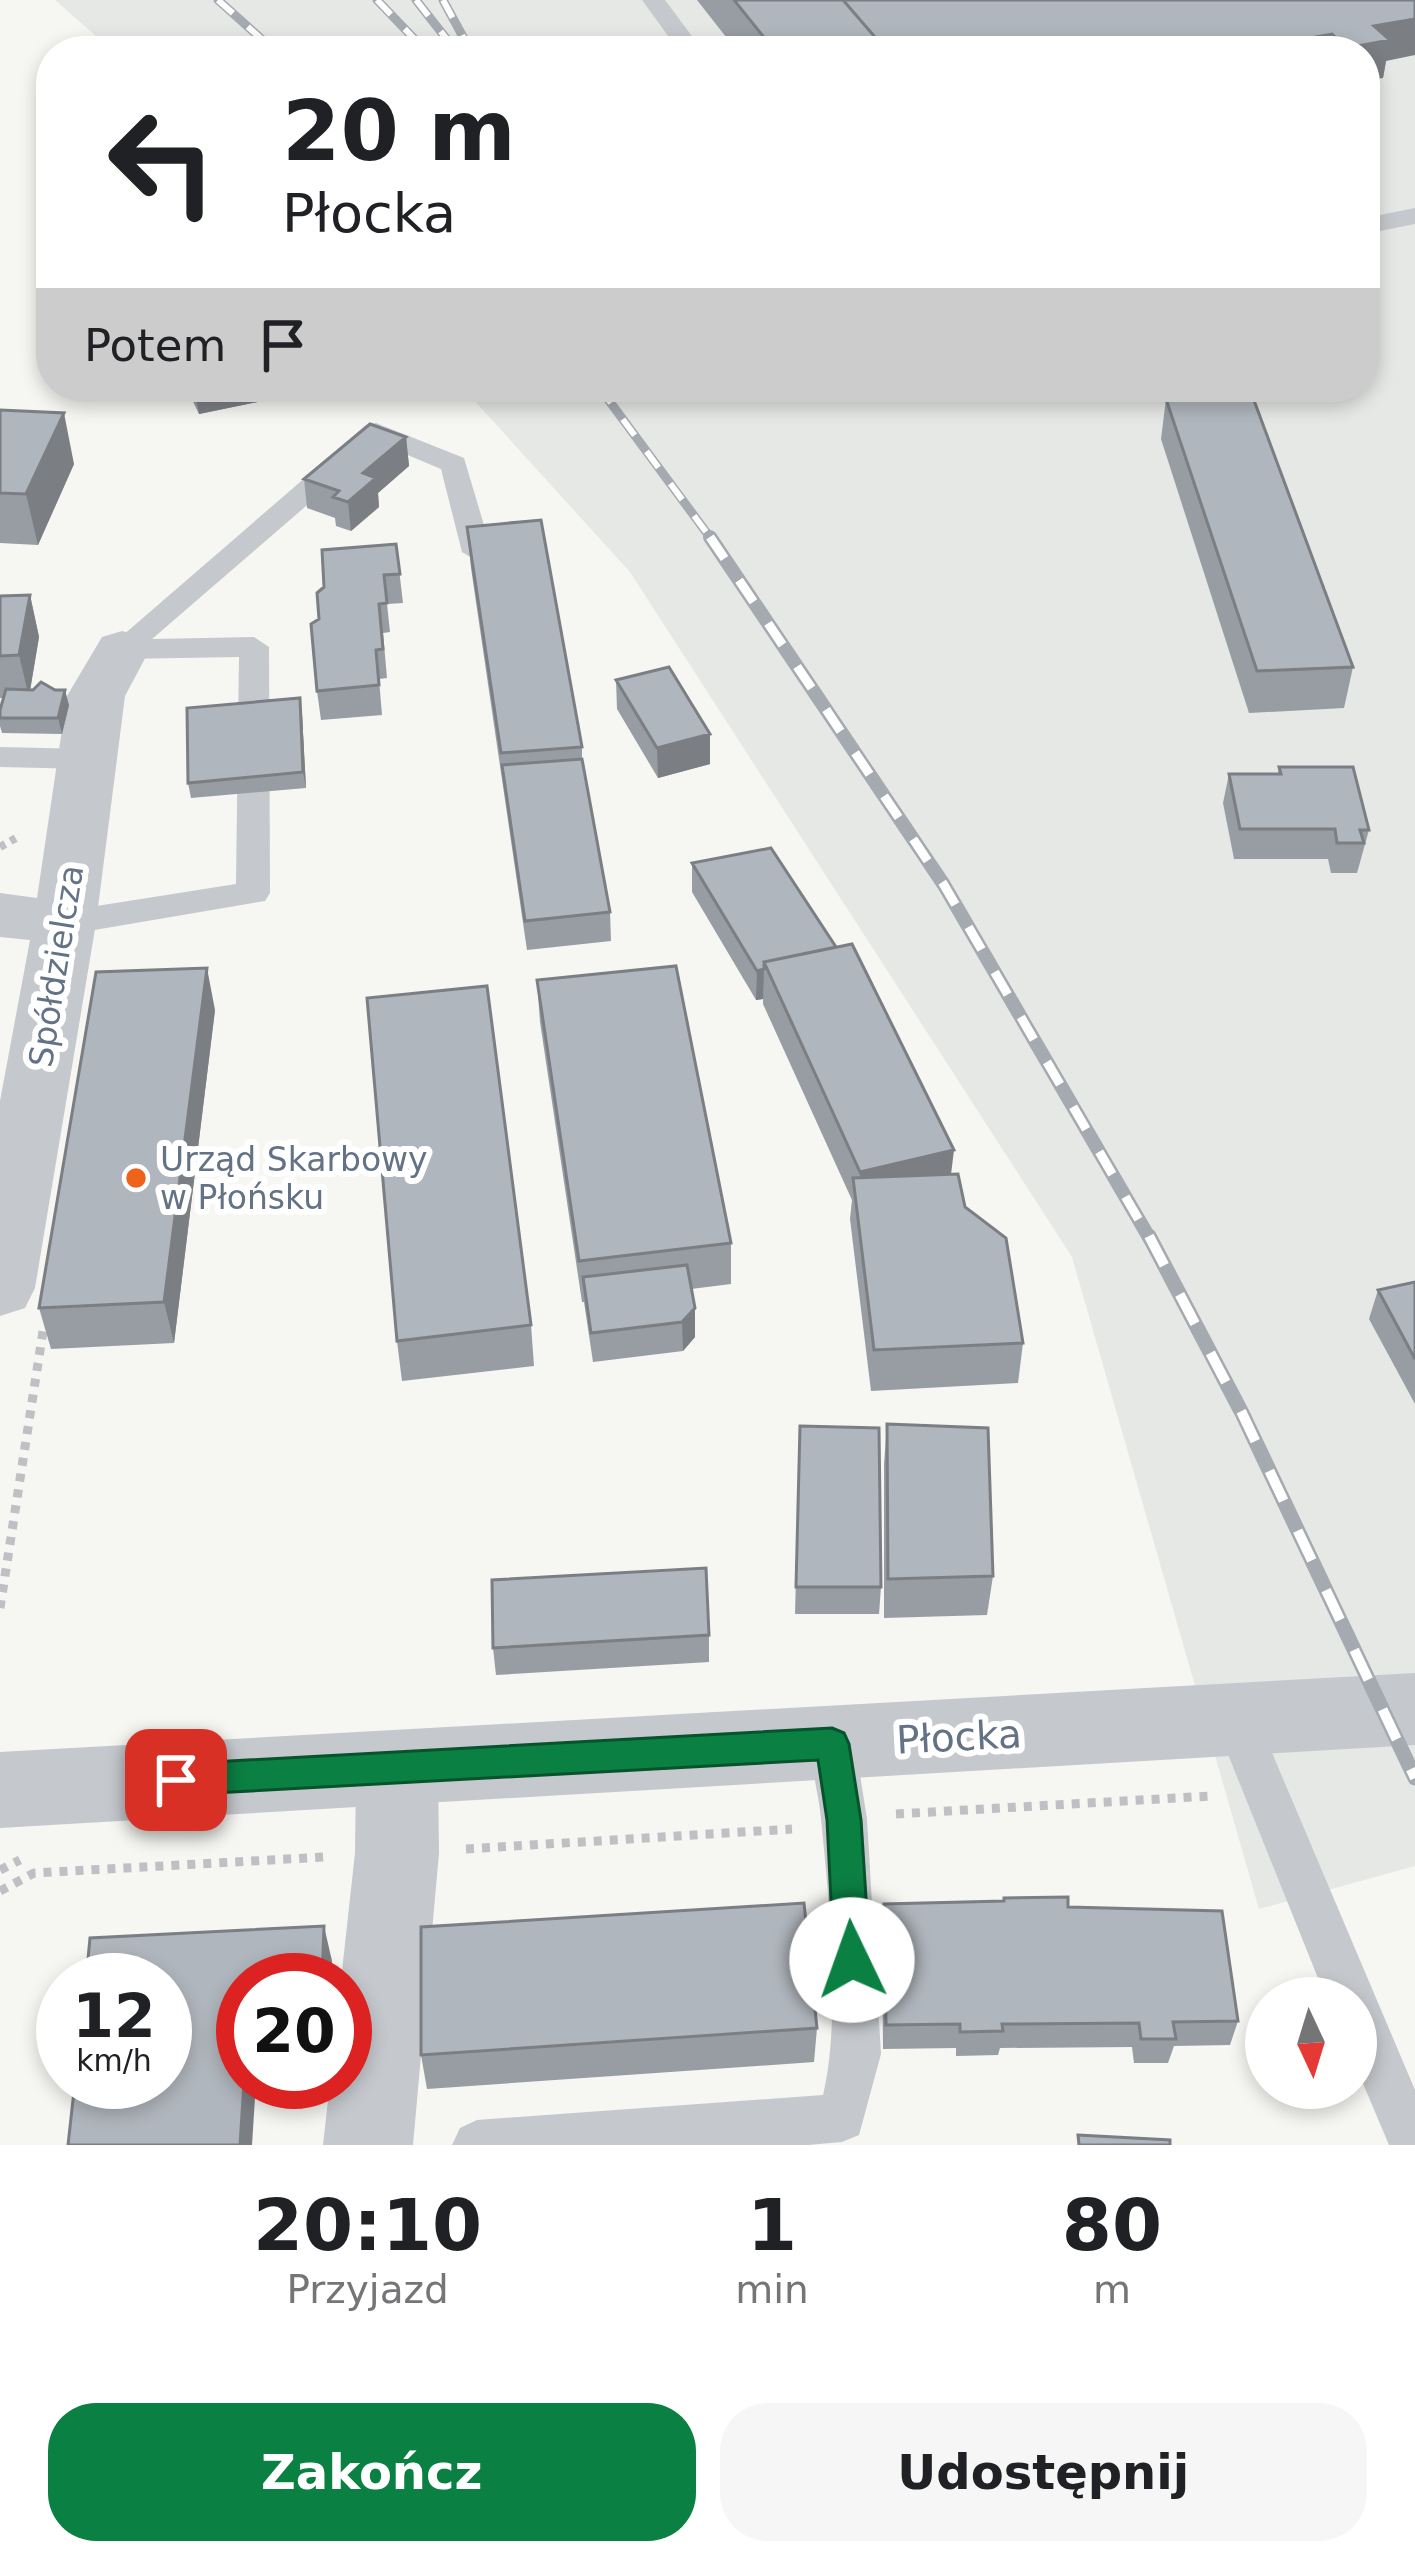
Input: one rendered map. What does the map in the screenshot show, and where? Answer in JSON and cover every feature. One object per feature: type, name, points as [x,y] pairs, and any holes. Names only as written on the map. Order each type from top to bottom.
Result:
[{"type":"street","name":"Spółdzielcza","points":[[0,1288],[65,923],[96,696],[122,649]]},
{"type":"street","points":[[0,915],[65,923]]},
{"type":"street","name":"Płocka","points":[[0,1790],[397,1768],[838,1782],[1247,1751],[1415,1709]]},
{"type":"street","points":[[368,2145],[397,1853],[397,1768]]},
{"type":"lane","points":[[653,0],[680,36]]},
{"type":"lane","points":[[1380,223],[1415,217]]},
{"type":"lane","points":[[122,649],[376,431],[454,464],[477,552]]},
{"type":"lane","points":[[65,923],[253,893],[254,647],[122,649]]},
{"type":"lane","points":[[0,757],[88,758]]},
{"type":"lane","points":[[1247,1751],[1341,1977]]},
{"type":"lane","points":[[477,2145],[843,2131],[857,2054],[838,1782]]},
{"type":"lane","points":[[1377,2060],[1414,2145]]},
{"type":"path","points":[[0,1891],[34,1873],[794,1828],[838,1782],[1228,1795],[1247,1751]]},
{"type":"shaded area","points":[[55,0],[1415,0],[1415,1866],[1259,1909],[1072,1257],[630,572],[476,402],[1380,402],[1380,36],[96,36]]},
{"type":"building","points":[[734,0],[843,0],[874,36],[763,36]]},
{"type":"building","points":[[843,0],[1415,0],[1415,19],[1374,26],[1390,40],[1380,42],[1380,36],[1332,34],[874,36]]},
{"type":"building","points":[[1167,402],[1255,402],[1353,667],[1257,671]]},
{"type":"building","points":[[0,410],[64,413],[26,494],[0,493]]},
{"type":"building","points":[[370,424],[406,437],[363,473],[376,478],[348,502],[333,497],[339,491],[304,479]]},
{"type":"building","points":[[541,520],[582,747],[501,753],[467,527]]},
{"type":"building","points":[[396,544],[400,574],[384,575],[387,603],[379,604],[383,649],[376,650],[379,685],[317,691],[311,624],[319,619],[317,593],[324,587],[322,550]]},
{"type":"building","points":[[30,595],[19,655],[0,656],[0,596]]},
{"type":"building","points":[[669,667],[710,734],[657,748],[616,680]]},
{"type":"building","points":[[41,682],[65,690],[58,718],[0,718],[6,689],[33,690]]},
{"type":"building","points":[[300,698],[303,772],[188,783],[187,708]]},
{"type":"building","points":[[582,759],[610,912],[525,921],[502,765]]},
{"type":"building","points":[[1279,767],[1353,767],[1369,830],[1360,830],[1364,843],[1337,843],[1335,829],[1240,829],[1229,774],[1281,774]]},
{"type":"building","points":[[771,848],[836,947],[764,962],[764,969],[757,971],[692,863]]},
{"type":"building","points":[[852,944],[954,1150],[860,1172],[764,962]]},
{"type":"building","points":[[676,966],[731,1243],[579,1261],[537,980]]},
{"type":"building","name":"Urząd Skarbowy w Płońsku","points":[[207,968],[164,1302],[39,1308],[96,972]]},
{"type":"building","points":[[487,986],[531,1325],[397,1341],[367,998]]},
{"type":"building","points":[[958,1174],[965,1207],[1006,1238],[1023,1343],[874,1350],[853,1178]]},
{"type":"building","points":[[687,1265],[695,1308],[682,1322],[591,1333],[583,1277]]},
{"type":"building","points":[[1415,1282],[1415,1359],[1378,1290]]},
{"type":"building","points":[[887,1424],[988,1428],[993,1576],[888,1579]]},
{"type":"building","points":[[800,1426],[879,1428],[881,1587],[796,1587]]},
{"type":"building","points":[[706,1568],[709,1635],[493,1648],[492,1580]]},
{"type":"building","points":[[1068,1897],[1068,1907],[1222,1911],[1238,2021],[1173,2022],[1176,2039],[1141,2039],[1139,2023],[1002,2024],[1003,2031],[960,2032],[960,2024],[886,2025],[884,1904]]},
{"type":"building","points":[[804,1903],[817,2028],[421,2055],[421,1927]]},
{"type":"building","points":[[324,1926],[323,1953],[216,1953],[216,2109],[242,2109],[240,2145],[68,2145],[72,2109],[192,2109],[192,1953],[89,1953],[90,1938]]},
{"type":"building","points":[[1078,2135],[1170,2140],[1170,2145],[1079,2145]]},
{"type":"railway","points":[[218,0],[258,36]]},
{"type":"railway","points":[[377,0],[412,36]]},
{"type":"railway","points":[[416,0],[444,36]]},
{"type":"railway","points":[[443,0],[463,36]]},
{"type":"railway","points":[[610,402],[712,540]]},
{"type":"railway","points":[[710,537],[944,885],[1150,1239]]},
{"type":"railway","points":[[1149,1236],[1242,1413],[1415,1778]]},
{"type":"place","name":"Urząd Skarbowy w Płońsku","points":[[136,1178]]},
{"type":"route","points":[[176,1780],[832,1744],[844,1820],[852,1960]]}]
